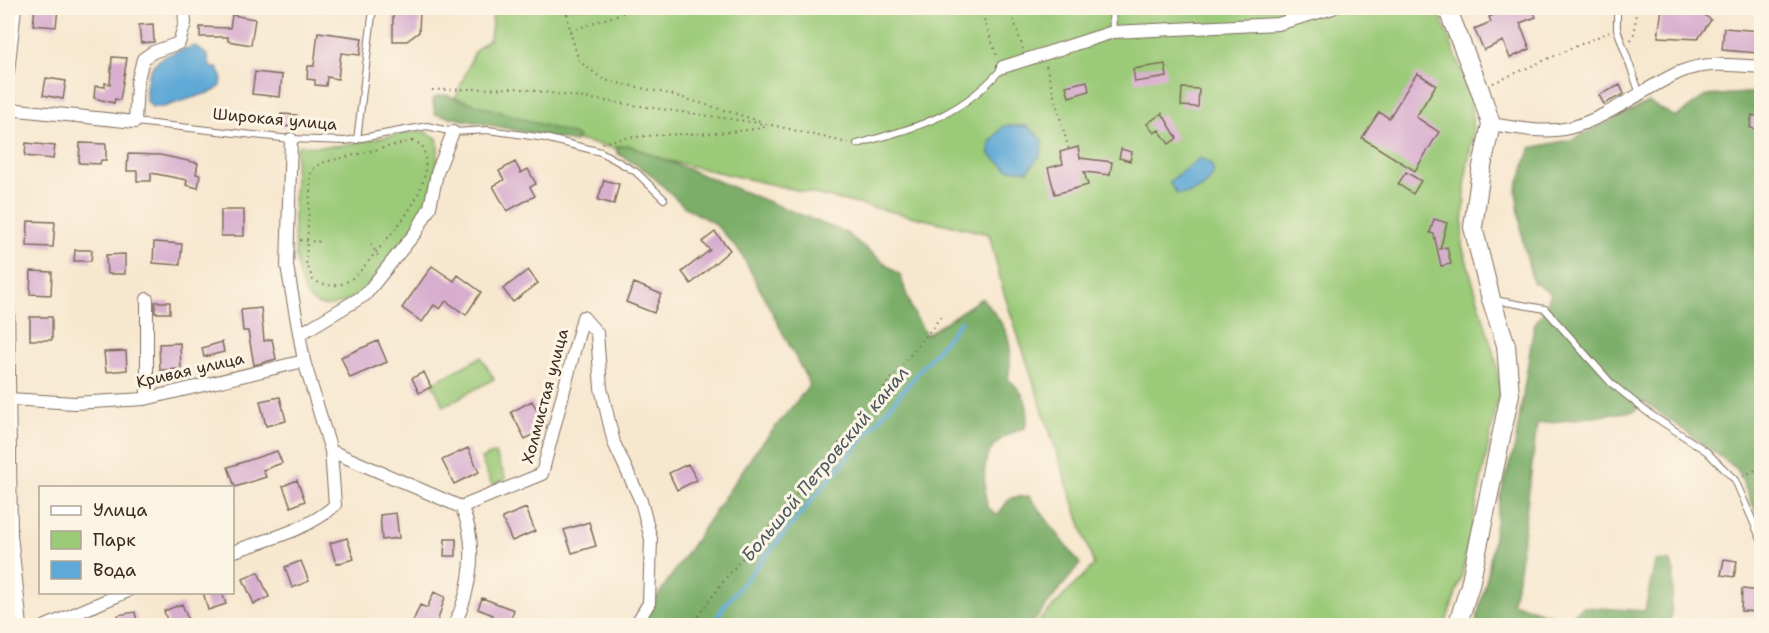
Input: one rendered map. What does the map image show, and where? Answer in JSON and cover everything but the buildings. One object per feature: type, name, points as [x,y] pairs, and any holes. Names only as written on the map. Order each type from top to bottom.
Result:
[{"type":"street","points":[[8,72],[15,8]]},
{"type":"street","points":[[135,122],[137,84],[142,59],[153,52],[179,43],[185,23],[184,8]]},
{"type":"street","points":[[1003,68],[1113,32],[1278,24],[1330,8]]},
{"type":"street","points":[[1447,8],[1491,124],[1473,227],[1491,299],[1506,345],[1510,394],[1470,585],[1456,626]]},
{"type":"street","points":[[1491,124],[1534,130],[1568,128],[1602,114],[1681,72],[1718,64],[1761,67]]},
{"type":"street","name":"Широкая улица","points":[[8,109],[135,122]]},
{"type":"street","points":[[300,334],[365,295],[416,232],[430,207],[437,173],[453,132]]},
{"type":"street","points":[[234,551],[300,526],[328,512],[335,505],[331,451],[304,361],[287,266],[291,139]]},
{"type":"street","points":[[147,299],[147,398]]},
{"type":"street","points":[[8,300],[11,535],[21,626]]},
{"type":"street","name":"Холмистая улица","points":[[461,507],[542,474],[583,317],[597,333],[601,388],[614,443],[641,501],[651,539],[649,603],[635,626]]},
{"type":"street","name":"Кривая улица","points":[[10,399],[74,403],[147,398],[304,361]]},
{"type":"street","points":[[331,451],[461,507],[469,522],[473,544],[463,607],[454,626]]},
{"type":"street","points":[[46,626],[121,594]]},
{"type":"lane","points":[[357,140],[374,8]]},
{"type":"lane","points":[[1112,8],[1113,32]]},
{"type":"lane","points":[[1617,8],[1617,28],[1640,94]]},
{"type":"lane","points":[[857,144],[904,131],[952,112],[983,91],[1003,68]]},
{"type":"lane","name":"Широкая улица","points":[[135,122],[291,139],[357,140],[427,126],[453,132],[488,130],[580,146],[601,152],[636,172],[664,199]]},
{"type":"lane","points":[[1491,299],[1545,309],[1611,383],[1647,412],[1706,451],[1735,480],[1761,542]]},
{"type":"path","points":[[566,8],[579,61],[603,80],[670,94],[772,125],[857,144]]},
{"type":"path","points":[[570,31],[637,8]]},
{"type":"path","points":[[980,8],[991,44],[1003,68]]},
{"type":"path","points":[[1010,8],[1026,60]]},
{"type":"path","points":[[1626,50],[1635,31],[1636,8]]},
{"type":"path","points":[[1480,90],[1531,64],[1617,28]]},
{"type":"path","points":[[1042,55],[1069,150]]},
{"type":"path","points":[[432,90],[515,88],[772,125]]},
{"type":"path","points":[[580,146],[618,139],[708,134],[772,125]]},
{"type":"path","points":[[418,141],[425,152],[425,170],[416,199],[375,253],[348,282],[322,285],[313,280],[307,271],[307,241],[311,171],[315,166],[400,143],[418,141]]},
{"type":"path","points":[[288,239],[307,241],[320,239]]},
{"type":"path","points":[[371,244],[387,268]]},
{"type":"path","points":[[691,626],[728,575],[811,478],[941,317]]},
{"type":"path","points":[[1735,480],[1761,467]]},
{"type":"green space","points":[[494,8],[1437,8],[1463,74],[1471,103],[1473,134],[1466,174],[1462,245],[1496,362],[1500,388],[1462,575],[1445,625],[1035,625],[1094,565],[1003,290],[989,234],[450,111],[475,51],[490,38]]},
{"type":"green space","points":[[1761,92],[1761,524],[1737,469],[1645,402],[1634,411],[1537,424],[1518,578],[1512,603],[1566,620],[1583,607],[1645,611],[1655,561],[1671,562],[1674,572],[1670,625],[1475,626],[1488,574],[1500,497],[1515,446],[1534,325],[1545,309],[1551,293],[1533,282],[1523,243],[1516,190],[1531,148],[1574,139],[1648,102],[1676,117],[1705,96]]},
{"type":"green space","points":[[446,95],[575,135],[578,138],[575,142],[435,114],[433,102],[435,97]]},
{"type":"green space","points":[[423,131],[437,138],[438,145],[436,174],[426,209],[396,252],[361,292],[340,303],[324,306],[317,304],[306,294],[300,280],[297,263],[294,203],[296,149],[300,145],[331,146]]},
{"type":"green space","points":[[628,145],[846,233],[900,275],[912,310],[926,335],[982,298],[991,308],[1007,335],[1010,354],[1008,379],[1025,400],[1028,413],[1025,428],[999,440],[987,457],[984,480],[987,507],[998,515],[1010,498],[1029,496],[1080,564],[1031,625],[638,625],[755,452],[810,385],[741,253],[715,224],[685,207],[648,172],[617,153],[617,147]]},
{"type":"green space","points":[[481,357],[494,379],[444,406],[432,383]]},
{"type":"green space","points":[[495,453],[506,479],[492,485],[481,459]]},
{"type":"water","points":[[195,46],[207,55],[211,68],[217,68],[222,77],[221,86],[214,91],[163,107],[152,107],[146,100],[146,87],[151,68],[172,53]]},
{"type":"water","points":[[1003,126],[1027,126],[1043,140],[1041,154],[1028,171],[1008,169],[990,155],[990,143]]},
{"type":"water","points":[[1200,158],[1211,164],[1214,172],[1212,177],[1194,192],[1177,194],[1169,182]]},
{"type":"waterway","name":"Большой Петровский канал","points":[[712,626],[723,607],[961,321]]}]
